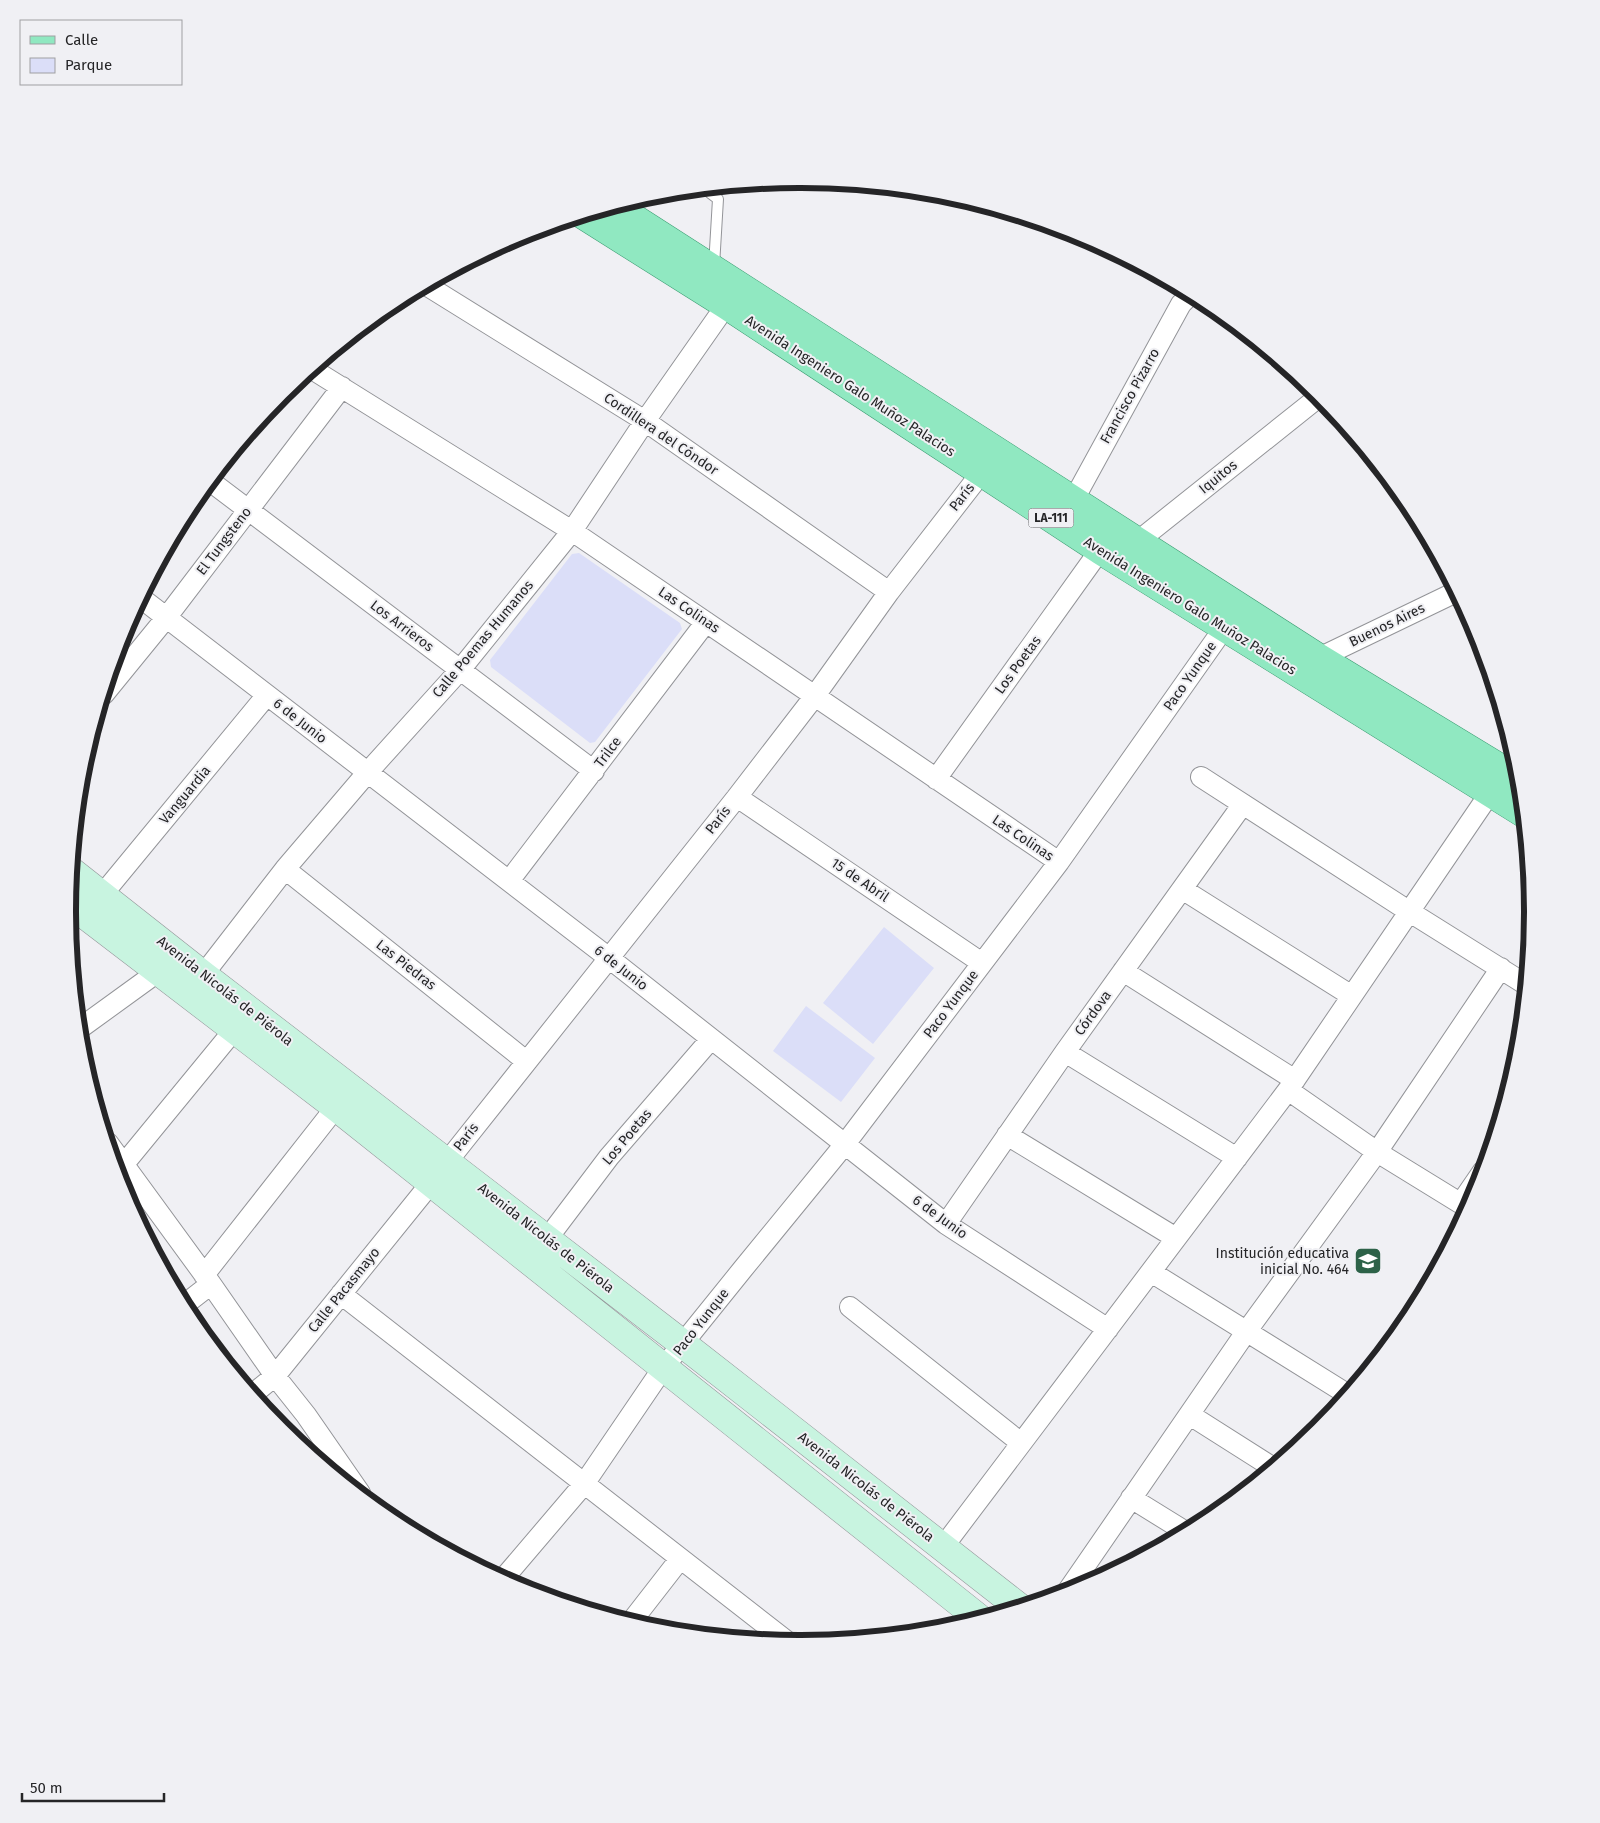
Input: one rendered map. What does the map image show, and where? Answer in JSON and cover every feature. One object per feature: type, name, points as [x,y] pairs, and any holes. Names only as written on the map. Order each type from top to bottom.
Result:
[{"type":"main road","name":"Avenida Ingeniero Galo Muñoz Palacios","points":[[621,210],[714,270],[732,295],[982,472],[1111,557],[1517,809]]},
{"type":"main road","name":"Avenida Ingeniero Galo Muñoz Palacios","points":[[589,219],[732,295],[1073,501],[1319,658],[1511,774]]},
{"type":"street","name":"Cordillera del Cóndor","points":[[432,289],[645,421],[889,592]]},
{"type":"street","name":"Calle Poemas Humanos","points":[[203,975],[285,869],[367,772],[460,670],[572,531],[732,295]]},
{"type":"street","name":"Francisco Pizarro","points":[[1073,501],[1181,304],[1185,300]]},
{"type":"street","name":"Las Colinas","points":[[317,372],[572,531],[1058,862]]},
{"type":"street","name":"El Tungsteno","points":[[114,681],[166,618],[342,387]]},
{"type":"street","name":"Iquitos","points":[[1111,557],[1137,542],[1313,401]]},
{"type":"street","name":"París","points":[[439,1172],[738,796],[814,696],[889,592],[982,472]]},
{"type":"street","name":"Los Arrieros","points":[[216,485],[594,772]]},
{"type":"street","name":"Los Poetas","points":[[936,779],[1111,557]]},
{"type":"street","name":"Buenos Aires","points":[[1319,658],[1451,595]]},
{"type":"street","name":"6 de Junio","points":[[146,602],[609,958],[946,1224],[1108,1329]]},
{"type":"street","name":"Trilce","points":[[509,881],[594,772],[706,622]]},
{"type":"street","name":"Paco Yunque","points":[[508,1573],[584,1484],[674,1356],[845,1144],[1058,862],[1224,628]]},
{"type":"street","name":"Vanguardia","points":[[102,895],[267,696]]},
{"type":"street","points":[[1201,777],[1520,981]]},
{"type":"street","points":[[943,1547],[1292,1085],[1490,793]]},
{"type":"street","name":"15 de Abril","points":[[738,796],[982,963]]},
{"type":"street","name":"Córdova","points":[[946,1224],[1065,1052],[1243,804]]},
{"type":"street","name":"Las Piedras","points":[[285,869],[526,1061]]},
{"type":"street","name":"Avenida Nicolás de Piérola","points":[[78,875],[203,975],[439,1172],[674,1356],[943,1547],[1014,1603]]},
{"type":"street","points":[[1182,888],[1352,996]]},
{"type":"street","name":"Avenida Nicolás de Piérola","points":[[76,908],[336,1107],[547,1239],[674,1356],[974,1614]]},
{"type":"street","points":[[1075,1581],[1246,1332],[1377,1152],[1501,968]]},
{"type":"street","points":[[85,1025],[159,971]]},
{"type":"street","points":[[1123,971],[1292,1085],[1377,1152],[1462,1204]]},
{"type":"street","points":[[124,1164],[234,1030]]},
{"type":"street","name":"Los Poetas","points":[[547,1239],[609,1157],[711,1039]]},
{"type":"street","points":[[1065,1052],[1237,1158]]},
{"type":"street","points":[[189,1299],[208,1279],[336,1107]]},
{"type":"street","points":[[1007,1135],[1176,1238]]},
{"type":"street","points":[[121,1160],[350,1478]]},
{"type":"street","name":"Calle Pacasmayo","points":[[257,1390],[275,1376],[439,1172]]},
{"type":"street","points":[[1151,1272],[1342,1391]]},
{"type":"street","points":[[341,1294],[778,1635]]},
{"type":"street","points":[[850,1307],[1021,1443]]},
{"type":"street","points":[[1190,1415],[1267,1464]]},
{"type":"street","points":[[1131,1498],[1179,1528]]},
{"type":"street","points":[[636,1616],[680,1558]]},
{"type":"lane","points":[[711,193],[718,198],[714,270]]},
{"type":"green space","points":[[579,553],[680,623],[682,629],[595,742],[590,743],[491,667],[490,660],[572,554]]},
{"type":"green space","points":[[884,927],[934,968],[873,1044],[823,1003]]},
{"type":"green space","points":[[806,1006],[875,1058],[841,1102],[773,1051]]},
{"type":"place","name":"Institución educativa inicial No. 464","points":[[1368,1261]]}]
